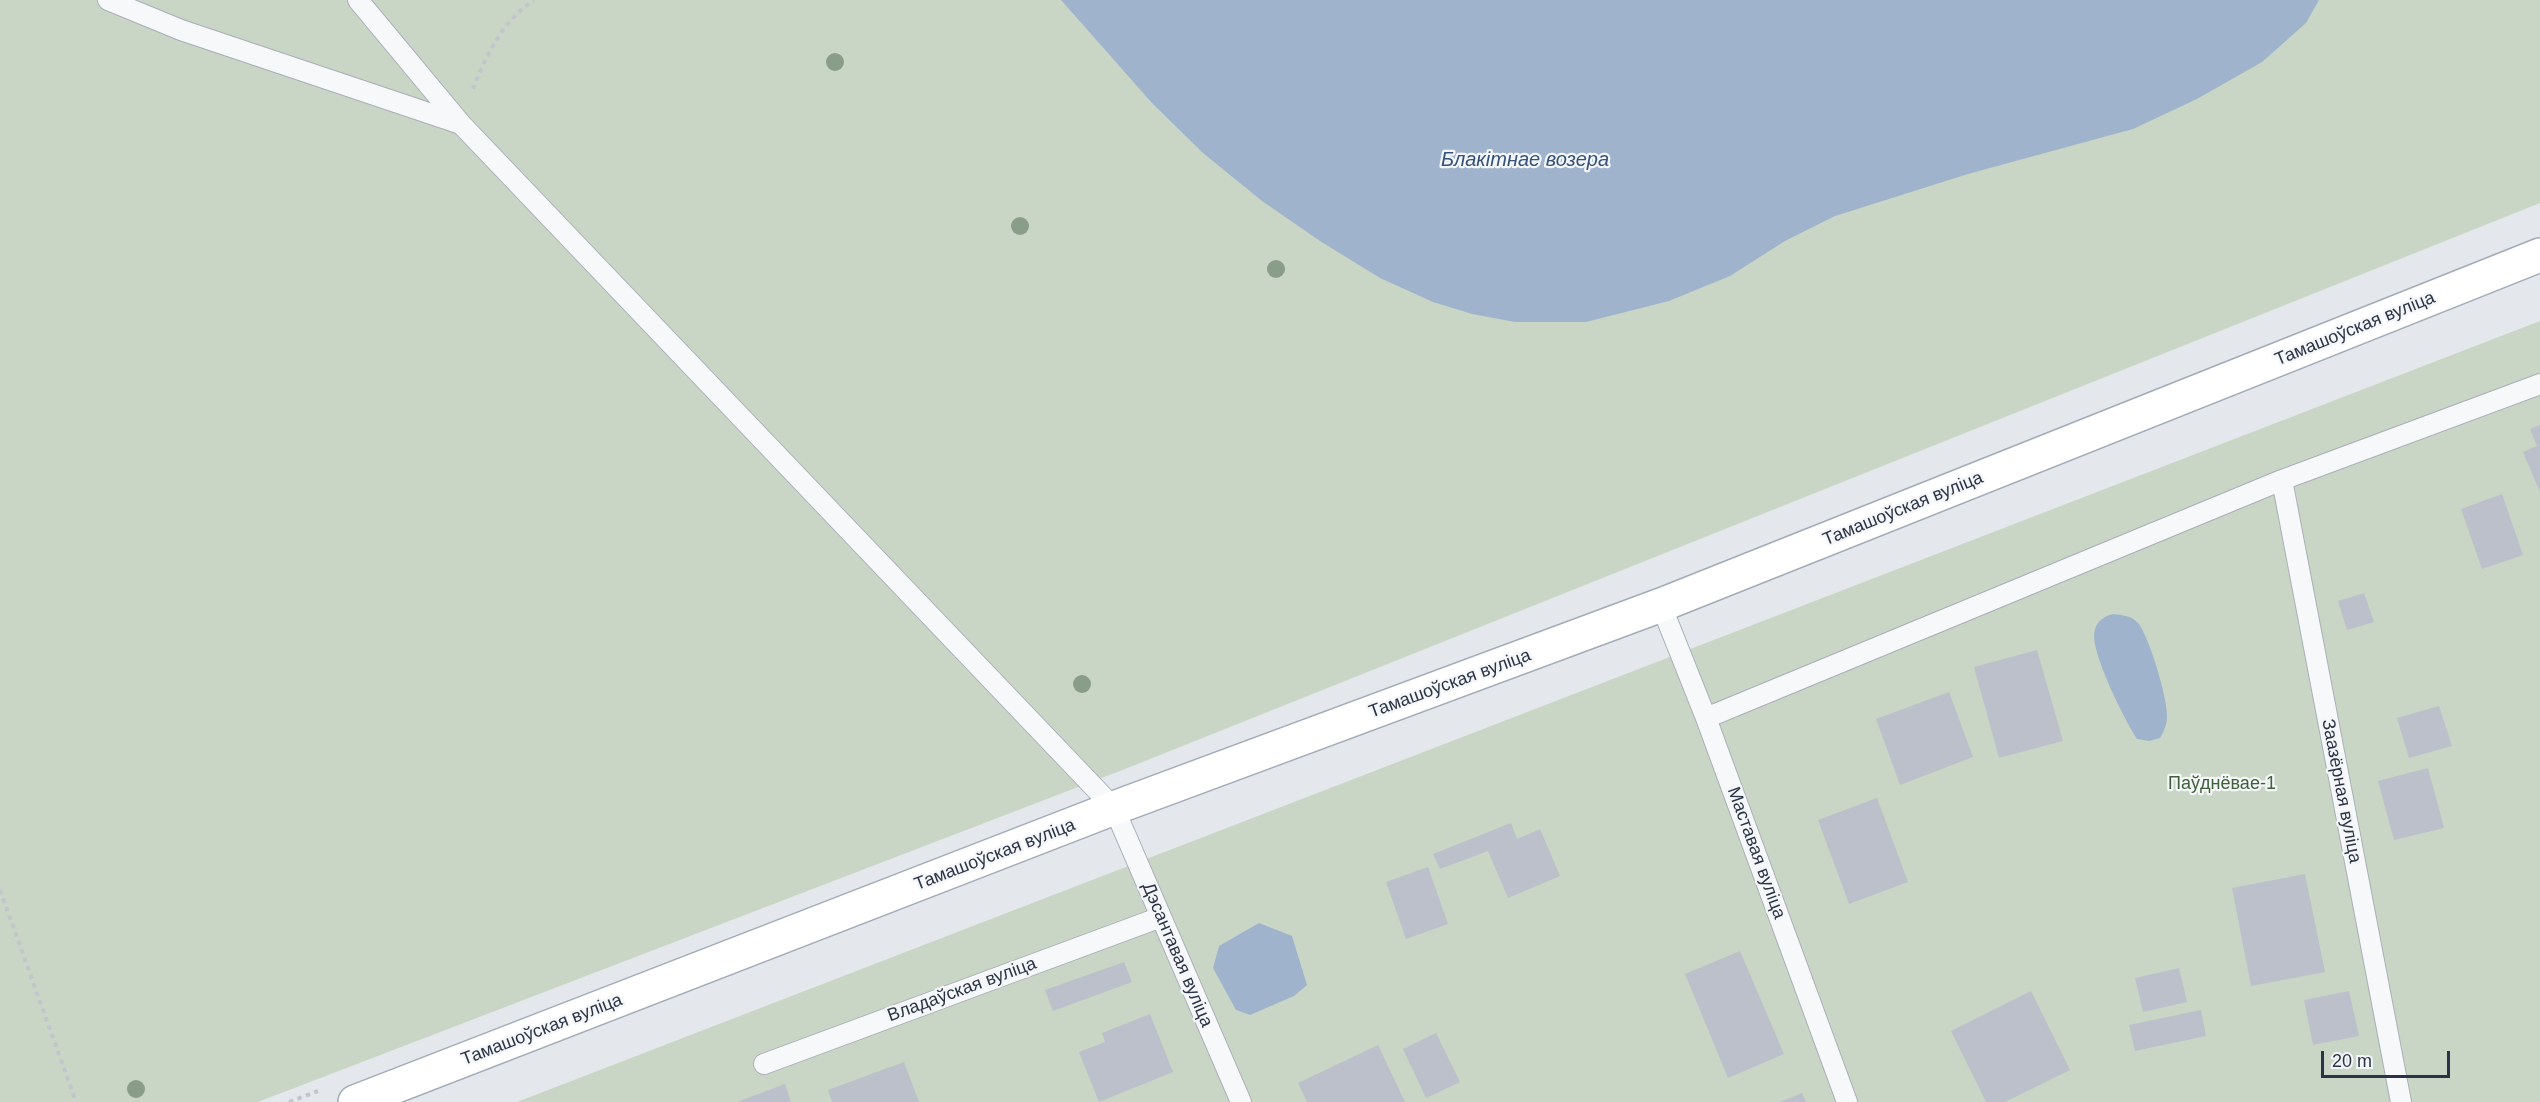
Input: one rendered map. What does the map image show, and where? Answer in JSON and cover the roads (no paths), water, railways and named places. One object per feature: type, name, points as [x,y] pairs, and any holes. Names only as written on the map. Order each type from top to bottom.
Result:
[{"type":"main road","name":"Тамашоўская вуліца","points":[[355,1102],[1114,808],[1661,605],[2540,255]]},
{"type":"lane","points":[[108,0],[181,30],[461,124]]},
{"type":"lane","points":[[358,0],[461,124],[1114,808]]},
{"type":"lane","points":[[1706,718],[2282,480],[2540,384]]},
{"type":"lane","name":"Заазёрная вуліца","points":[[2282,480],[2401,1102]]},
{"type":"lane","name":"Маставая вуліца","points":[[1661,605],[1706,718],[1847,1102]]},
{"type":"lane","name":"Дэсантавая вуліца","points":[[1114,808],[1241,1102]]},
{"type":"lane","name":"Владаўская вуліца","points":[[764,1064],[1161,917]]},
{"type":"water","name":"Блакітнае возера","points":[[1061,0],[2319,0],[2306,23],[2262,62],[2197,99],[2133,129],[1968,174],[1835,216],[1785,241],[1730,276],[1669,301],[1586,322],[1515,322],[1472,314],[1433,302],[1380,278],[1320,241],[1262,201],[1203,153],[1152,103]]},
{"type":"water","points":[[2113,614],[2130,617],[2138,623],[2152,654],[2161,683],[2167,716],[2160,738],[2149,741],[2137,739],[2118,704],[2099,660],[2094,637],[2095,628],[2105,617]]},
{"type":"water","points":[[1259,923],[1292,936],[1307,985],[1294,996],[1250,1015],[1236,1010],[1213,968],[1219,946]]},
{"type":"park label","name":"Паўднёвае-1","points":[[2222,784]]}]
